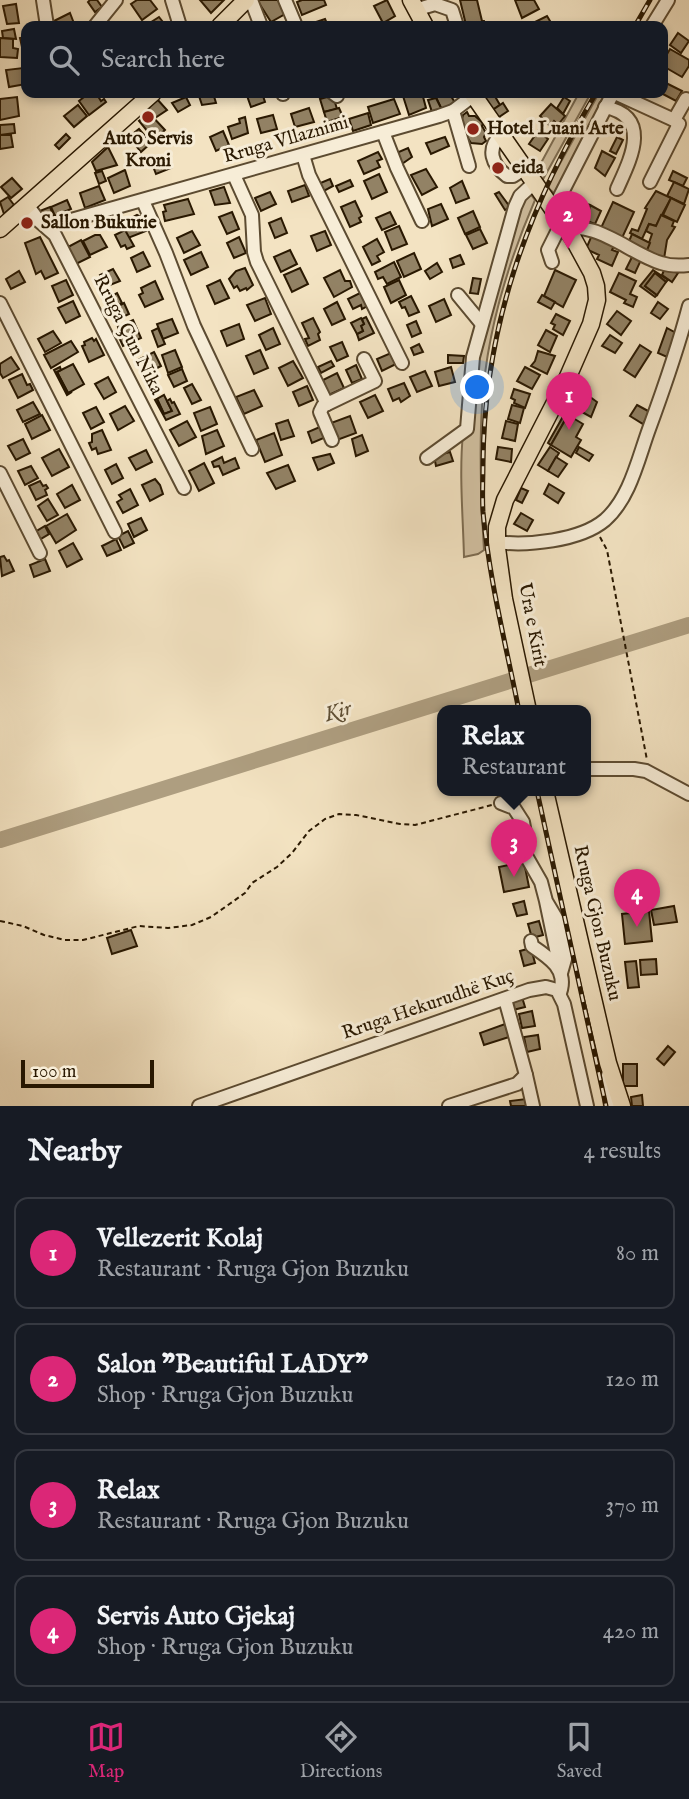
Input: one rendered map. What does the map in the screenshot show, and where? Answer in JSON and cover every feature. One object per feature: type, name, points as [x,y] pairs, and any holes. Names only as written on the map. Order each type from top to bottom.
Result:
[{"type":"main road","points":[[225,21],[248,0]]},
{"type":"main road","points":[[413,5],[422,21]]},
{"type":"main road","points":[[2,223],[28,206],[147,98]]},
{"type":"main road","points":[[476,98],[566,228],[592,273],[596,286],[595,313],[568,379],[499,513],[496,545]]},
{"type":"main road","name":"Ura e Kirit","points":[[496,545],[504,599],[527,705]]},
{"type":"main road","name":"Rruga Gjon Buzuku","points":[[546,796],[608,1063],[622,1106]]},
{"type":"street","points":[[43,0],[46,21]]},
{"type":"street","points":[[99,21],[116,0]]},
{"type":"street","points":[[172,0],[178,21]]},
{"type":"street","points":[[248,0],[258,21]]},
{"type":"street","points":[[285,0],[294,21]]},
{"type":"street","points":[[655,21],[668,0]]},
{"type":"street","points":[[413,5],[435,4],[452,10],[455,21]]},
{"type":"street","name":"Rruga Vllaznimi","points":[[48,229],[57,224],[453,111],[468,98]]},
{"type":"street","points":[[553,210],[611,98]]},
{"type":"street","points":[[625,98],[679,124],[650,182]]},
{"type":"street","points":[[674,120],[686,99]]},
{"type":"street","points":[[605,107],[622,113],[630,122],[635,137],[631,157],[617,189]]},
{"type":"street","points":[[453,111],[469,166]]},
{"type":"street","points":[[383,132],[422,221]]},
{"type":"street","points":[[303,155],[309,175],[402,363]]},
{"type":"street","points":[[234,175],[251,215],[257,262],[327,404]]},
{"type":"street","points":[[427,458],[467,429],[473,357],[508,223],[520,196],[534,183]]},
{"type":"street","points":[[143,201],[194,326],[251,449]]},
{"type":"street","name":"Rruga Çun Nika","points":[[28,206],[38,222],[55,235],[184,488]]},
{"type":"street","points":[[552,262],[548,250],[557,232],[566,228],[586,228],[661,263],[689,265]]},
{"type":"street","points":[[458,295],[481,323]]},
{"type":"street","points":[[0,303],[115,532]]},
{"type":"street","points":[[496,545],[555,539],[592,528],[615,509],[634,475],[678,347],[689,306]]},
{"type":"street","points":[[332,440],[320,412],[327,404],[375,382],[364,359]]},
{"type":"street","points":[[0,473],[40,553]]},
{"type":"street","points":[[591,769],[646,771],[689,794]]},
{"type":"street","points":[[501,803],[514,808],[523,822],[526,854],[541,882],[563,984],[560,993],[587,1106]]},
{"type":"street","points":[[531,941],[532,946],[546,955],[561,973]]},
{"type":"street","name":"Rruga Hekurudhë Kuç","points":[[199,1106],[223,1102],[505,999],[546,987],[560,993]]},
{"type":"street","points":[[505,999],[533,1106]]},
{"type":"street","points":[[608,1063],[611,1106]]},
{"type":"street","points":[[449,1106],[517,1084],[526,1075]]},
{"type":"path","points":[[592,528],[607,550],[648,762],[646,771]]},
{"type":"path","points":[[0,921],[65,940],[83,940],[139,926],[168,928],[192,925],[211,917],[246,892],[252,883],[292,853],[309,831],[325,819],[339,814],[415,825],[501,803]]},
{"type":"shaded area","points":[[576,98],[588,98],[542,181],[535,174]]},
{"type":"shaded area","points":[[596,98],[606,98],[555,194],[547,187]]},
{"type":"shaded area","points":[[528,191],[535,200],[507,275],[493,327],[484,380],[481,496],[484,550],[464,557],[461,464],[467,402],[487,310]]},
{"type":"building","points":[[97,0],[102,7],[95,12],[88,2]]},
{"type":"building","points":[[137,0],[150,0],[157,9],[142,20],[131,4]]},
{"type":"building","points":[[200,0],[224,0],[211,13]]},
{"type":"building","points":[[257,0],[278,0],[285,14],[270,21]]},
{"type":"building","points":[[324,0],[326,5],[302,15],[297,2]]},
{"type":"building","points":[[387,0],[395,16],[382,21],[374,6]]},
{"type":"building","points":[[460,0],[477,0],[482,21],[465,21]]},
{"type":"building","points":[[515,0],[534,0],[539,9],[522,18]]},
{"type":"building","points":[[16,4],[19,23],[7,24],[3,6]]},
{"type":"building","points":[[70,13],[73,21],[54,21]]},
{"type":"building","points":[[547,16],[550,21],[537,21]]},
{"type":"building","points":[[14,29],[16,39],[3,38],[2,31]]},
{"type":"building","points":[[678,33],[689,41],[681,53],[670,45]]},
{"type":"building","points":[[0,38],[13,39],[13,48],[18,49],[17,58],[0,57]]},
{"type":"building","points":[[670,49],[689,60],[689,66],[682,77],[668,69]]},
{"type":"building","points":[[21,68],[21,85],[9,87],[6,70]]},
{"type":"building","points":[[668,84],[682,91],[676,101],[668,97]]},
{"type":"building","points":[[17,97],[19,116],[0,120],[0,99]]},
{"type":"building","points":[[83,98],[99,98],[106,102],[89,115],[79,101]]},
{"type":"building","points":[[186,98],[190,105],[178,112],[172,103]]},
{"type":"building","points":[[200,98],[214,98],[216,103],[202,105]]},
{"type":"building","points":[[248,98],[264,98],[265,102],[251,107]]},
{"type":"building","points":[[404,98],[423,98],[426,108],[409,115]]},
{"type":"building","points":[[436,98],[452,98],[452,107],[443,112]]},
{"type":"building","points":[[436,98],[443,112],[433,115],[428,100]]},
{"type":"building","points":[[483,98],[496,98],[500,105],[491,111]]},
{"type":"building","points":[[563,98],[570,101],[563,114],[557,108]]},
{"type":"building","points":[[157,99],[167,110],[155,118],[146,108]]},
{"type":"building","points":[[320,99],[334,99],[337,109],[324,112]]},
{"type":"building","points":[[394,99],[400,114],[373,123],[368,107]]},
{"type":"building","points":[[503,103],[508,111],[496,119],[491,111]]},
{"type":"building","points":[[551,104],[565,116],[558,125],[554,121],[550,126],[540,116]]},
{"type":"building","points":[[78,105],[87,116],[74,127],[64,116]]},
{"type":"building","points":[[309,108],[314,122],[295,127],[291,114]]},
{"type":"building","points":[[339,108],[343,117],[327,122],[324,112]]},
{"type":"building","name":"Hotel Luani Arte","points":[[467,112],[469,116],[475,116],[483,123],[486,141],[482,144],[471,143],[460,126],[463,115]]},
{"type":"building","points":[[149,113],[165,130],[157,137],[152,137],[139,121]]},
{"type":"building","points":[[368,113],[371,125],[353,131],[349,119]]},
{"type":"building","points":[[273,115],[277,129],[261,133],[257,119]]},
{"type":"building","points":[[245,117],[248,133],[232,139],[228,127],[240,123],[239,119]]},
{"type":"building","points":[[14,124],[15,133],[0,135],[0,125]]},
{"type":"building","points":[[139,129],[151,143],[141,152],[129,137]]},
{"type":"building","points":[[223,131],[229,145],[216,151],[210,137]]},
{"type":"building","points":[[538,131],[548,139],[540,151],[529,144]]},
{"type":"building","points":[[66,134],[70,138],[59,149],[55,145]]},
{"type":"building","points":[[0,135],[11,135],[13,147],[0,149]]},
{"type":"building","points":[[445,137],[449,146],[431,154],[426,143]]},
{"type":"building","points":[[617,137],[623,140],[616,154],[610,151]]},
{"type":"building","points":[[108,147],[117,165],[96,171],[92,162]]},
{"type":"building","points":[[408,148],[412,157],[399,166],[394,154]]},
{"type":"building","points":[[602,151],[615,158],[605,176],[595,168]]},
{"type":"building","points":[[378,152],[382,159],[377,161],[380,167],[364,174],[358,161]]},
{"type":"building","points":[[166,156],[171,168],[156,174],[151,161]]},
{"type":"building","points":[[426,169],[437,187],[422,195],[411,175]]},
{"type":"building","points":[[125,170],[130,186],[114,193],[108,178]]},
{"type":"building","points":[[102,171],[106,181],[99,184],[95,173]]},
{"type":"building","points":[[673,171],[687,178],[683,186],[669,180]]},
{"type":"building","points":[[379,174],[387,192],[372,199],[364,181]]},
{"type":"building","points":[[12,178],[22,189],[11,198],[1,187]]},
{"type":"building","points":[[330,179],[333,186],[322,192],[318,184]]},
{"type":"building","points":[[350,180],[353,186],[339,192],[336,186]]},
{"type":"building","points":[[462,181],[469,198],[456,203],[450,188]]},
{"type":"building","points":[[674,182],[689,189],[684,204],[667,196]]},
{"type":"building","points":[[305,185],[309,196],[292,202],[288,191]]},
{"type":"building","points":[[99,186],[105,200],[85,208],[80,193]]},
{"type":"building","points":[[224,187],[230,203],[215,205],[210,191]]},
{"type":"building","points":[[656,191],[671,198],[656,226],[649,224],[642,239],[630,233],[632,229],[638,231],[647,209],[645,208]]},
{"type":"building","points":[[270,192],[276,204],[261,211],[255,198]]},
{"type":"building","points":[[499,192],[510,207],[505,210],[495,194]]},
{"type":"building","points":[[8,197],[14,205],[4,214],[0,202]]},
{"type":"building","points":[[569,197],[590,205],[588,213],[583,211],[580,217],[564,210]]},
{"type":"building","points":[[671,198],[685,205],[677,222],[663,215]]},
{"type":"building","points":[[188,199],[194,214],[165,221],[164,205]]},
{"type":"building","points":[[67,200],[71,209],[55,216],[51,207]]},
{"type":"building","points":[[355,201],[362,216],[359,218],[361,222],[350,227],[341,207]]},
{"type":"building","points":[[613,202],[634,212],[622,238],[601,228]]},
{"type":"building","points":[[441,204],[448,219],[432,226],[428,209]]},
{"type":"building","points":[[590,205],[601,211],[595,224],[587,221]]},
{"type":"building","points":[[50,207],[56,223],[41,221],[37,212]]},
{"type":"building","points":[[473,211],[480,227],[465,234],[458,218]]},
{"type":"building","points":[[232,212],[239,229],[227,234],[219,217]]},
{"type":"building","points":[[390,212],[396,224],[382,230],[376,218]]},
{"type":"building","points":[[137,215],[141,217],[146,231],[128,238],[122,223]]},
{"type":"building","points":[[661,215],[674,221],[672,226],[675,227],[667,240],[664,259],[645,254],[652,234],[646,231],[649,224],[656,226]]},
{"type":"building","points":[[281,218],[287,233],[275,238],[269,223]]},
{"type":"building","points":[[399,226],[407,244],[392,250],[385,232]]},
{"type":"building","points":[[480,229],[487,243],[473,249],[466,235]]},
{"type":"building","points":[[125,230],[134,246],[127,249],[125,245],[121,247],[115,235]]},
{"type":"building","points":[[192,231],[200,245],[184,253],[177,238]]},
{"type":"building","points":[[325,231],[331,245],[317,251],[311,236]]},
{"type":"building","points":[[632,234],[650,243],[645,255],[627,246]]},
{"type":"building","points":[[100,235],[107,247],[90,255],[83,241]]},
{"type":"building","points":[[592,235],[614,246],[612,250],[618,252],[612,266],[597,259],[599,255],[586,249]]},
{"type":"building","points":[[40,237],[58,273],[45,279],[41,271],[36,274],[25,243]]},
{"type":"building","points":[[239,237],[246,253],[234,258],[227,243]]},
{"type":"building","points":[[377,239],[384,252],[377,256],[380,261],[372,265],[363,247]]},
{"type":"building","points":[[81,240],[90,257],[76,264],[68,247]]},
{"type":"building","points":[[290,250],[297,264],[281,272],[274,257]]},
{"type":"building","points":[[143,252],[150,266],[137,272],[131,258]]},
{"type":"building","points":[[201,252],[208,267],[191,275],[184,260]]},
{"type":"building","points":[[414,253],[421,269],[404,277],[397,261]]},
{"type":"building","points":[[460,255],[464,264],[453,268],[450,259]]},
{"type":"building","points":[[633,255],[641,260],[635,273],[626,269]]},
{"type":"building","points":[[394,262],[401,277],[387,284],[383,277],[378,279],[375,272]]},
{"type":"building","points":[[437,263],[442,272],[430,279],[425,271]]},
{"type":"building","points":[[245,268],[253,285],[240,291],[237,286],[234,288],[229,279],[236,271]]},
{"type":"building","points":[[300,268],[308,284],[292,292],[284,275]]},
{"type":"building","points":[[665,268],[678,273],[672,282],[662,275]]},
{"type":"building","points":[[113,269],[120,281],[105,287],[100,275]]},
{"type":"building","points":[[340,270],[345,281],[350,281],[352,287],[334,297],[324,278]]},
{"type":"building","points":[[555,270],[576,280],[563,307],[544,296]]},
{"type":"building","points":[[653,270],[668,280],[666,282],[655,273],[645,286],[657,295],[655,297],[640,286]]},
{"type":"building","points":[[19,271],[25,282],[11,289],[6,279]]},
{"type":"building","points":[[619,273],[636,281],[630,294],[637,297],[633,307],[610,292]]},
{"type":"building","points":[[655,273],[666,282],[657,295],[645,286]]},
{"type":"building","points":[[473,278],[481,279],[478,294],[470,293]]},
{"type":"building","points":[[66,280],[73,295],[59,302],[52,286]]},
{"type":"building","points":[[220,280],[229,298],[215,304],[207,286]]},
{"type":"building","points":[[399,280],[406,295],[391,303],[384,287]]},
{"type":"building","points":[[155,281],[163,299],[145,307],[139,295],[143,293],[141,288]]},
{"type":"building","points":[[364,291],[371,304],[362,309],[361,305],[353,309],[348,299]]},
{"type":"building","points":[[117,293],[122,303],[109,310],[104,300]]},
{"type":"building","points":[[542,295],[555,302],[551,309],[538,302]]},
{"type":"building","points":[[411,296],[419,312],[409,316],[399,302]]},
{"type":"building","points":[[265,298],[271,314],[255,321],[247,305]]},
{"type":"building","points":[[444,299],[451,315],[436,322],[429,306]]},
{"type":"building","points":[[73,301],[80,316],[66,323],[58,308]]},
{"type":"building","points":[[337,302],[345,319],[332,325],[324,309]]},
{"type":"building","points":[[658,302],[668,309],[660,319],[651,313]]},
{"type":"building","points":[[124,303],[129,314],[114,321],[109,311]]},
{"type":"building","points":[[617,311],[631,321],[621,335],[607,324]]},
{"type":"building","points":[[556,314],[570,321],[563,335],[553,329],[555,325],[551,323]]},
{"type":"building","points":[[366,317],[374,333],[359,340],[357,334],[363,331],[362,319]]},
{"type":"building","points":[[313,318],[320,332],[320,340],[308,346],[305,339],[309,338],[302,323]]},
{"type":"building","points":[[361,318],[363,331],[357,334],[351,323]]},
{"type":"building","points":[[172,319],[178,333],[163,339],[157,324]]},
{"type":"building","points":[[133,320],[141,338],[123,346],[117,333],[120,332],[118,327]]},
{"type":"building","points":[[416,321],[421,333],[412,337],[407,325]]},
{"type":"building","points":[[239,324],[244,339],[227,346],[221,331]]},
{"type":"building","points":[[158,328],[165,344],[158,347],[152,331]]},
{"type":"building","points":[[273,328],[280,344],[266,350],[259,335]]},
{"type":"building","points":[[667,328],[676,333],[667,357],[658,353]]},
{"type":"building","points":[[546,330],[557,336],[550,352],[538,345]]},
{"type":"building","points":[[53,331],[61,343],[45,352],[38,339]]},
{"type":"building","points":[[610,335],[622,343],[615,353],[602,346]]},
{"type":"building","points":[[92,338],[94,341],[96,339],[104,355],[89,362],[82,346]]},
{"type":"building","points":[[71,341],[78,352],[51,368],[44,355]]},
{"type":"building","points":[[342,342],[348,356],[337,361],[330,347]]},
{"type":"building","points":[[419,344],[423,352],[414,355],[411,348]]},
{"type":"building","points":[[640,345],[651,352],[635,377],[624,370]]},
{"type":"building","points":[[175,350],[182,367],[168,373],[162,355]]},
{"type":"building","points":[[260,350],[268,368],[254,374],[246,356]]},
{"type":"building","points":[[538,351],[555,356],[547,374],[531,366]]},
{"type":"building","points":[[154,352],[161,366],[146,374],[138,360]]},
{"type":"building","points":[[391,353],[396,364],[382,371],[377,359]]},
{"type":"building","points":[[448,355],[464,356],[463,363],[448,363]]},
{"type":"building","points":[[11,357],[19,369],[3,378],[0,364]]},
{"type":"building","points":[[293,361],[303,378],[288,386],[279,368]]},
{"type":"building","points":[[331,361],[334,366],[321,373],[318,367]]},
{"type":"building","points":[[73,364],[84,384],[68,393],[57,372]]},
{"type":"building","points":[[356,365],[362,379],[352,383],[346,370]]},
{"type":"building","points":[[60,367],[61,370],[57,372],[68,393],[72,392],[67,395],[54,370]]},
{"type":"building","points":[[451,367],[455,382],[439,386],[435,372]]},
{"type":"building","points":[[525,367],[540,375],[532,389],[517,381]]},
{"type":"building","points":[[182,369],[187,381],[174,387],[168,375]]},
{"type":"building","points":[[425,371],[432,386],[417,392],[410,377]]},
{"type":"building","points":[[337,373],[344,388],[329,395],[323,380]]},
{"type":"building","points":[[22,374],[27,385],[30,384],[33,390],[18,398],[9,380]]},
{"type":"building","points":[[108,377],[116,392],[104,399],[95,384]]},
{"type":"building","points":[[404,383],[410,396],[401,402],[399,398],[393,401],[388,389]]},
{"type":"building","points":[[192,384],[201,400],[192,404],[184,388]]},
{"type":"building","points":[[307,386],[313,400],[299,406],[293,392]]},
{"type":"building","points":[[514,389],[530,394],[525,408],[514,403],[515,400],[511,398]]},
{"type":"building","points":[[254,390],[262,406],[244,414],[236,397]]},
{"type":"building","points":[[582,391],[597,402],[591,417],[571,406]]},
{"type":"building","points":[[164,395],[172,411],[164,414],[157,399]]},
{"type":"building","points":[[375,395],[383,411],[368,418],[360,402]]},
{"type":"building","points":[[157,399],[164,414],[172,411],[167,401],[170,399],[180,414],[166,420],[155,400]]},
{"type":"building","points":[[33,402],[40,414],[23,422],[17,410]]},
{"type":"building","points":[[512,405],[524,408],[520,423],[508,419]]},
{"type":"building","points":[[637,405],[650,412],[643,424],[630,416]]},
{"type":"building","points":[[125,406],[134,421],[118,430],[110,414]]},
{"type":"building","points":[[96,407],[104,422],[91,429],[83,413]]},
{"type":"building","points":[[210,407],[217,424],[201,431],[194,413]]},
{"type":"building","points":[[565,413],[568,415],[551,445],[548,443]]},
{"type":"building","points":[[42,415],[50,430],[32,439],[25,424]]},
{"type":"building","points":[[568,415],[583,424],[576,437],[581,440],[571,457],[551,445]]},
{"type":"building","points":[[350,416],[356,433],[337,440],[331,423]]},
{"type":"building","points":[[288,420],[294,436],[281,440],[276,424]]},
{"type":"building","points":[[187,421],[196,437],[179,446],[170,430]]},
{"type":"building","points":[[506,421],[518,424],[515,441],[502,438]]},
{"type":"building","points":[[322,426],[326,437],[312,443],[308,432]]},
{"type":"building","points":[[102,430],[111,450],[98,454],[96,448],[92,450],[89,443],[92,442],[92,434]]},
{"type":"building","points":[[217,430],[224,446],[206,454],[202,436]]},
{"type":"building","points":[[274,433],[282,455],[265,462],[256,440]]},
{"type":"building","points":[[362,435],[368,451],[356,456],[352,439]]},
{"type":"building","points":[[23,439],[30,453],[16,460],[8,446]]},
{"type":"building","points":[[498,447],[512,449],[511,462],[496,459]]},
{"type":"building","points":[[550,447],[559,453],[548,471],[538,465]]},
{"type":"building","points":[[579,447],[593,455],[589,461],[576,453]]},
{"type":"building","points":[[59,449],[69,467],[52,476],[42,458]]},
{"type":"building","points":[[146,450],[152,462],[136,470],[129,458]]},
{"type":"building","points":[[450,452],[453,461],[436,466],[434,456]]},
{"type":"building","points":[[330,454],[334,463],[318,470],[313,458]]},
{"type":"building","points":[[222,457],[224,463],[235,458],[239,468],[223,475],[219,466],[214,467],[212,462]]},
{"type":"building","points":[[556,457],[567,464],[558,477],[548,471]]},
{"type":"building","points":[[204,463],[214,483],[199,491],[189,471]]},
{"type":"building","points":[[116,464],[123,478],[112,484],[105,470]]},
{"type":"building","points":[[288,465],[295,481],[276,489],[267,473]]},
{"type":"building","points":[[31,466],[38,478],[25,485],[18,471]]},
{"type":"building","points":[[155,479],[163,494],[150,501],[142,485]]},
{"type":"building","points":[[40,481],[48,488],[45,490],[47,495],[36,500],[29,486]]},
{"type":"building","points":[[549,484],[564,493],[558,503],[544,494]]},
{"type":"building","points":[[72,485],[80,500],[65,508],[57,494]]},
{"type":"building","points":[[521,488],[528,491],[522,503],[516,500]]},
{"type":"building","points":[[130,489],[138,505],[123,513],[117,502],[122,499],[119,495]]},
{"type":"building","points":[[48,499],[58,515],[47,521],[38,506]]},
{"type":"building","points":[[521,513],[533,520],[527,531],[514,524]]},
{"type":"building","points":[[67,514],[76,530],[56,543],[46,526]]},
{"type":"building","points":[[141,518],[147,530],[134,537],[128,524]]},
{"type":"building","points":[[45,526],[49,534],[39,540],[35,532]]},
{"type":"building","points":[[128,531],[134,543],[124,548],[118,536]]},
{"type":"building","points":[[116,539],[121,550],[107,556],[102,546]]},
{"type":"building","points":[[73,543],[82,559],[67,567],[59,551]]},
{"type":"building","points":[[4,556],[14,571],[2,576],[0,557]]},
{"type":"building","points":[[45,559],[50,571],[34,577],[30,565]]},
{"type":"building","points":[[524,862],[529,887],[504,892],[499,867]]},
{"type":"building","points":[[524,901],[527,914],[517,916],[513,904]]},
{"type":"building","points":[[674,906],[677,922],[654,925],[651,910]]},
{"type":"building","points":[[649,911],[652,941],[625,944],[622,914]]},
{"type":"building","points":[[539,921],[543,935],[532,938],[528,924]]},
{"type":"building","points":[[131,930],[137,946],[112,954],[107,938]]},
{"type":"building","points":[[531,948],[535,963],[524,966],[520,951]]},
{"type":"building","points":[[656,959],[657,974],[641,975],[640,960]]},
{"type":"building","points":[[636,961],[639,987],[628,988],[625,962]]},
{"type":"building","points":[[522,997],[525,1007],[513,1010],[510,1001]]},
{"type":"building","points":[[532,1011],[535,1026],[522,1028],[519,1014]]},
{"type":"building","points":[[505,1024],[509,1037],[484,1045],[480,1033]]},
{"type":"building","points":[[538,1035],[540,1049],[527,1052],[524,1037]]},
{"type":"building","points":[[668,1046],[675,1052],[664,1065],[657,1059]]},
{"type":"building","points":[[623,1064],[637,1064],[637,1086],[623,1086]]},
{"type":"building","points":[[642,1095],[643,1106],[632,1106],[631,1097]]},
{"type":"building","points":[[526,1099],[527,1106],[511,1106],[510,1101]]},
{"type":"waterway","name":"Kir","points":[[0,840],[689,625]]},
{"type":"railway","points":[[638,21],[650,0]]},
{"type":"railway","points":[[518,705],[494,587],[483,512],[485,414],[491,365],[501,317],[530,226],[549,181],[593,98]]},
{"type":"railway","points":[[538,796],[606,1106]]},
{"type":"place","name":"Auto Servis Kroni","points":[[148,117]]},
{"type":"place","name":"Hotel Luani Arte","points":[[473,129]]},
{"type":"place","name":"eida","points":[[498,168]]},
{"type":"place","name":"Sallon Bukurie","points":[[27,223]]},
{"type":"place","name":"Salon \"Beautiful LADY\"","points":[[568,249]]},
{"type":"place","name":"Vellezerit Kolaj","points":[[569,430]]},
{"type":"place","name":"Relax","points":[[514,877]]},
{"type":"place","name":"Servis Auto Gjekaj","points":[[637,927]]}]
